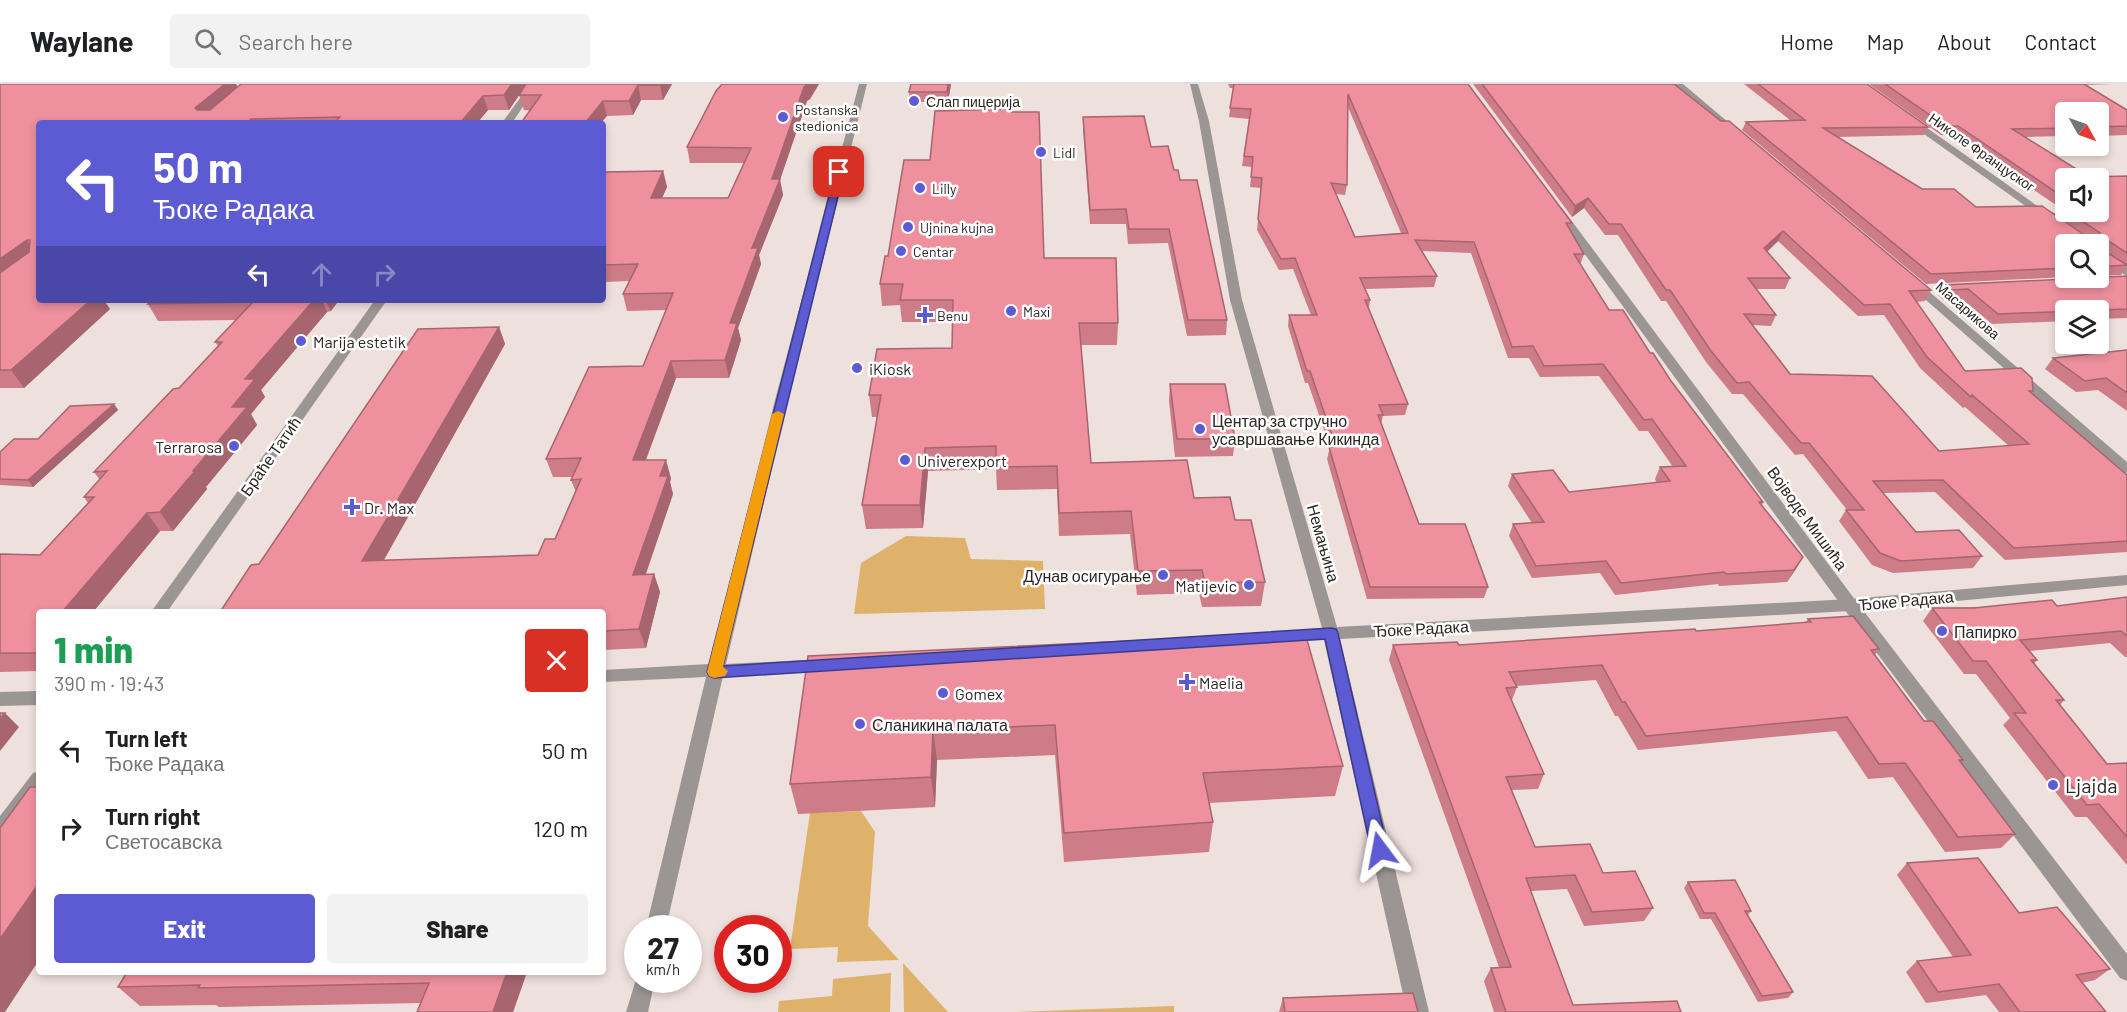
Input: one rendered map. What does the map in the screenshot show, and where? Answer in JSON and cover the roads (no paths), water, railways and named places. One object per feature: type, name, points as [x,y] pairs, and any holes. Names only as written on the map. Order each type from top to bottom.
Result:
[{"type":"street","points":[[509,120],[534,84]]},
{"type":"street","points":[[659,915],[714,672],[812,273],[863,84]]},
{"type":"street","name":"Немањина","points":[[1194,84],[1204,122],[1238,309],[1331,633],[1418,1012]]},
{"type":"street","points":[[1678,84],[1750,145]]},
{"type":"street","name":"Николе Француског","points":[[1897,111],[2058,224]]},
{"type":"street","name":"Војводе Мишића","points":[[1550,199],[1850,605],[2127,971]]},
{"type":"street","points":[[2109,264],[2124,278]]},
{"type":"street","name":"Масарикова","points":[[1904,275],[2127,469]]},
{"type":"street","points":[[1922,290],[1943,289]]},
{"type":"street","name":"Браће Татић","points":[[161,609],[379,303]]},
{"type":"street","name":"Ђоке Радака","points":[[1271,637],[1850,605],[2127,580]]},
{"type":"street","points":[[606,676],[841,664]]},
{"type":"street","points":[[0,699],[36,698]]},
{"type":"street","points":[[0,831],[36,782]]},
{"type":"street","points":[[638,1012],[642,993]]},
{"type":"place","name":"Слап пицерија","points":[[914,101]]},
{"type":"place","name":"Postanska stedionica","points":[[783,117]]},
{"type":"place","name":"Lidl","points":[[1041,152]]},
{"type":"place","name":"Lilly","points":[[920,188]]},
{"type":"place","name":"Ujnina kujna","points":[[908,227]]},
{"type":"place","name":"Centar","points":[[901,251]]},
{"type":"place","name":"Maxi","points":[[1011,311]]},
{"type":"place","name":"Benu","points":[[925,315]]},
{"type":"place","name":"Marija estetik","points":[[301,341]]},
{"type":"place","name":"iKiosk","points":[[857,368]]},
{"type":"place","name":"Центар за стручно усавршавање Кикинда","points":[[1200,429]]},
{"type":"place","name":"Terrarosa","points":[[234,446]]},
{"type":"place","name":"Univerexport","points":[[905,460]]},
{"type":"place","name":"Dr. Max","points":[[352,507]]},
{"type":"place","name":"Дунав осигурање","points":[[1163,575]]},
{"type":"place","name":"Matijevic","points":[[1249,585]]},
{"type":"place","name":"Папирко","points":[[1942,631]]},
{"type":"place","name":"Maelia","points":[[1187,682]]},
{"type":"place","name":"Gomex","points":[[943,693]]},
{"type":"place","name":"Сланикина палата","points":[[860,724]]},
{"type":"place","name":"Ljajda","points":[[2053,785]]}]
